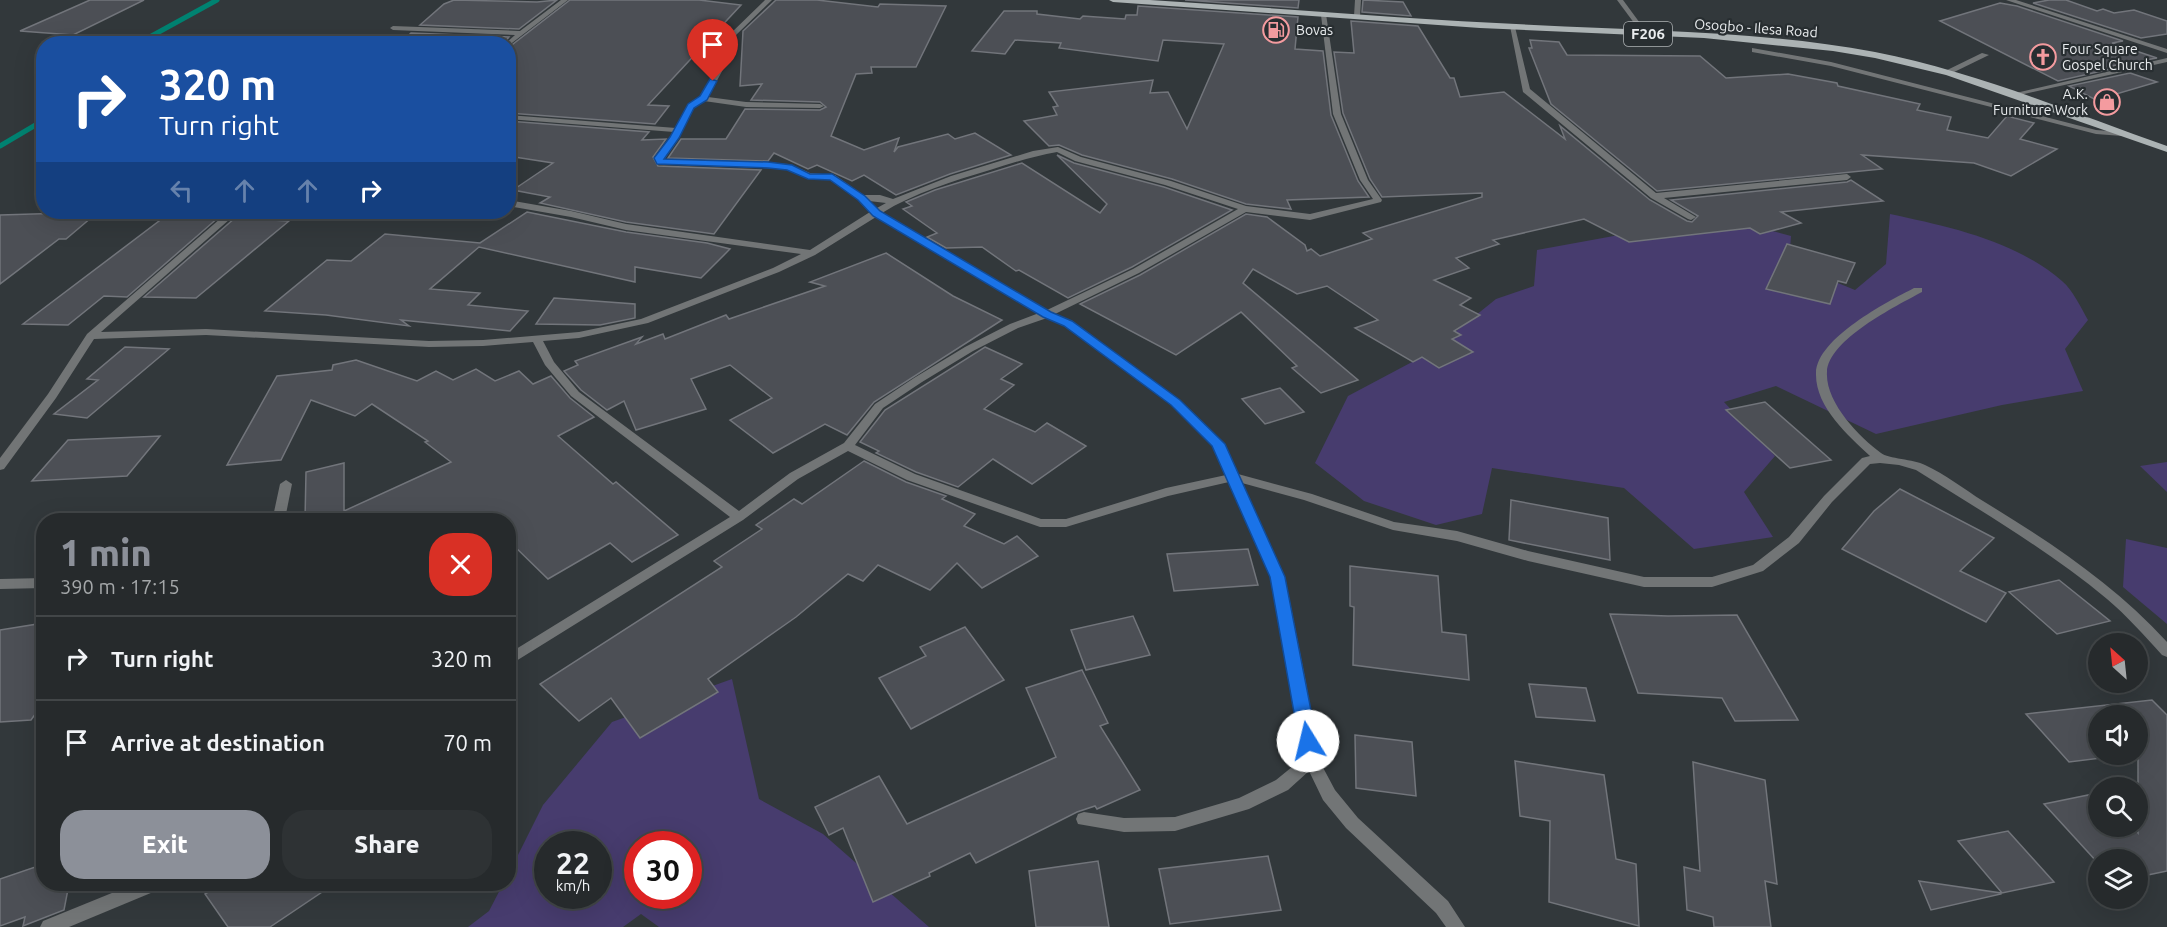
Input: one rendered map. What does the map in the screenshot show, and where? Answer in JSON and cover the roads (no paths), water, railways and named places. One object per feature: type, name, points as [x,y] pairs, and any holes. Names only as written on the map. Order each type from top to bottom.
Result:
[{"type":"main road","name":"Osogbo - Ilesa Road","points":[[1113,0],[1815,46],[1877,55],[1945,73],[2167,149]]},
{"type":"street","points":[[516,37],[565,0]]},
{"type":"street","points":[[769,0],[731,36],[722,64],[704,98],[691,106],[675,138],[659,158],[661,162],[789,167],[808,177],[832,177],[861,198],[877,214],[1047,314],[1068,323],[1175,402],[1218,444],[1278,577],[1299,683],[1311,760],[1329,795],[1352,823],[1442,907],[1456,927]]},
{"type":"street","points":[[1357,16],[1358,0]]},
{"type":"street","points":[[1620,0],[1645,34]]},
{"type":"street","points":[[2009,0],[2167,51]]},
{"type":"street","points":[[91,336],[206,332],[429,344],[579,335],[644,321],[812,253],[893,202],[954,178],[1036,153],[1058,149],[1078,159],[1168,183],[1245,209],[1285,216],[1310,216],[1378,200],[1364,180],[1337,114],[1324,15]]},
{"type":"street","points":[[1512,27],[1526,90],[1654,196],[1691,217]]},
{"type":"street","points":[[393,28],[520,33]]},
{"type":"street","points":[[1755,50],[1843,67],[2096,132],[2122,134]]},
{"type":"street","points":[[1945,73],[1985,55]]},
{"type":"street","points":[[2011,95],[2167,60]]},
{"type":"street","points":[[704,98],[739,105],[781,103],[820,106]]},
{"type":"street","points":[[516,118],[677,130]]},
{"type":"street","points":[[1654,196],[1847,177]]},
{"type":"street","points":[[861,198],[880,198],[893,202]]},
{"type":"street","points":[[516,204],[626,227],[812,253]]},
{"type":"street","points":[[516,656],[739,517],[794,476],[848,446],[879,406],[918,380],[969,349],[1014,326],[1047,314],[1136,271],[1245,209]]},
{"type":"street","points":[[0,466],[52,396],[91,336],[225,219]]},
{"type":"street","points":[[1880,459],[1851,431],[1826,397],[1821,370],[1832,347],[1882,309],[1918,290]]},
{"type":"street","points":[[537,339],[549,363],[575,394],[739,517]]},
{"type":"street","points":[[848,446],[911,477],[1040,524],[1066,523],[1166,492],[1233,477],[1308,497],[1393,526],[1457,536],[1528,556],[1644,582],[1712,582],[1758,568],[1794,540],[1828,499],[1866,461],[1880,459],[1920,467],[2071,565],[2136,615],[2167,651]]},
{"type":"street","points":[[280,513],[286,484]]},
{"type":"street","points":[[0,584],[36,583]]},
{"type":"street","points":[[1084,819],[1124,825],[1175,824],[1243,804],[1282,785],[1311,760]]},
{"type":"street","points":[[49,927],[135,891]]},
{"type":"waterway","points":[[152,36],[217,0]]},
{"type":"waterway","points":[[0,146],[36,125]]},
{"type":"place","name":"Bovas","points":[[1276,30]]},
{"type":"place","name":"Four Square Gospel Church","points":[[2043,57]]},
{"type":"place","name":"A.K. Furniture Work","points":[[2107,102]]}]
